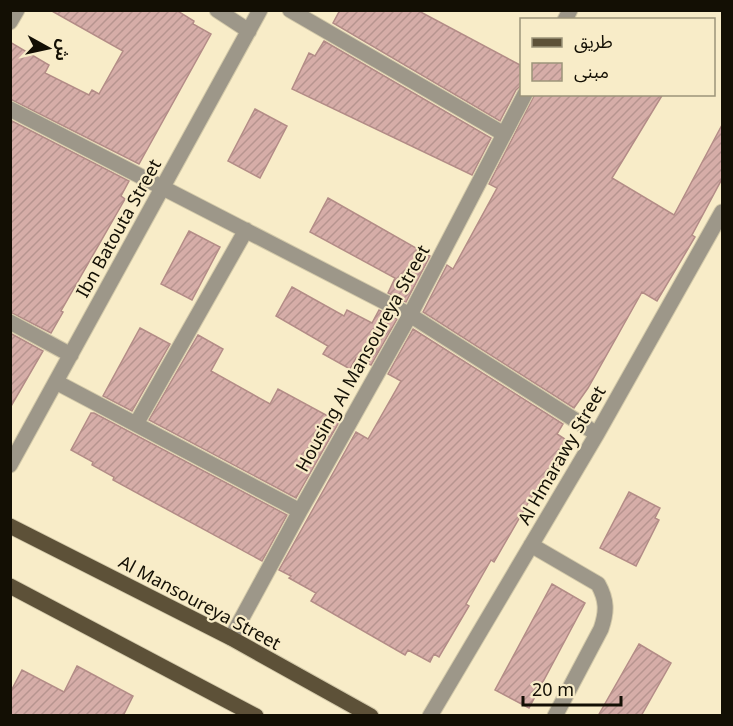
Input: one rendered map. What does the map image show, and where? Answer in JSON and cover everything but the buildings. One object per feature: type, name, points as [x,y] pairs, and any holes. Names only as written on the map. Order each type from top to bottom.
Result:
[{"type":"main road","name":"Al Mansoureya Street","points":[[10,526],[231,639],[371,716]]},
{"type":"main road","points":[[10,586],[256,716]]},
{"type":"street","points":[[10,22],[17,10]]},
{"type":"street","points":[[217,10],[249,31]]},
{"type":"street","name":"Ibn Batouta Street","points":[[10,465],[260,10]]},
{"type":"street","points":[[290,10],[504,134]]},
{"type":"street","name":"Housing Al Mansoureya Street","points":[[231,639],[410,315],[524,96]]},
{"type":"street","points":[[10,109],[410,315],[597,434]]},
{"type":"street","name":"Al Hmarawy Street","points":[[430,716],[597,434],[723,212]]},
{"type":"street","points":[[136,424],[246,230]]},
{"type":"street","points":[[10,322],[72,354]]},
{"type":"street","points":[[56,382],[300,511]]},
{"type":"street","points":[[531,545],[598,584],[604,594],[606,606],[601,629],[555,716]]}]
